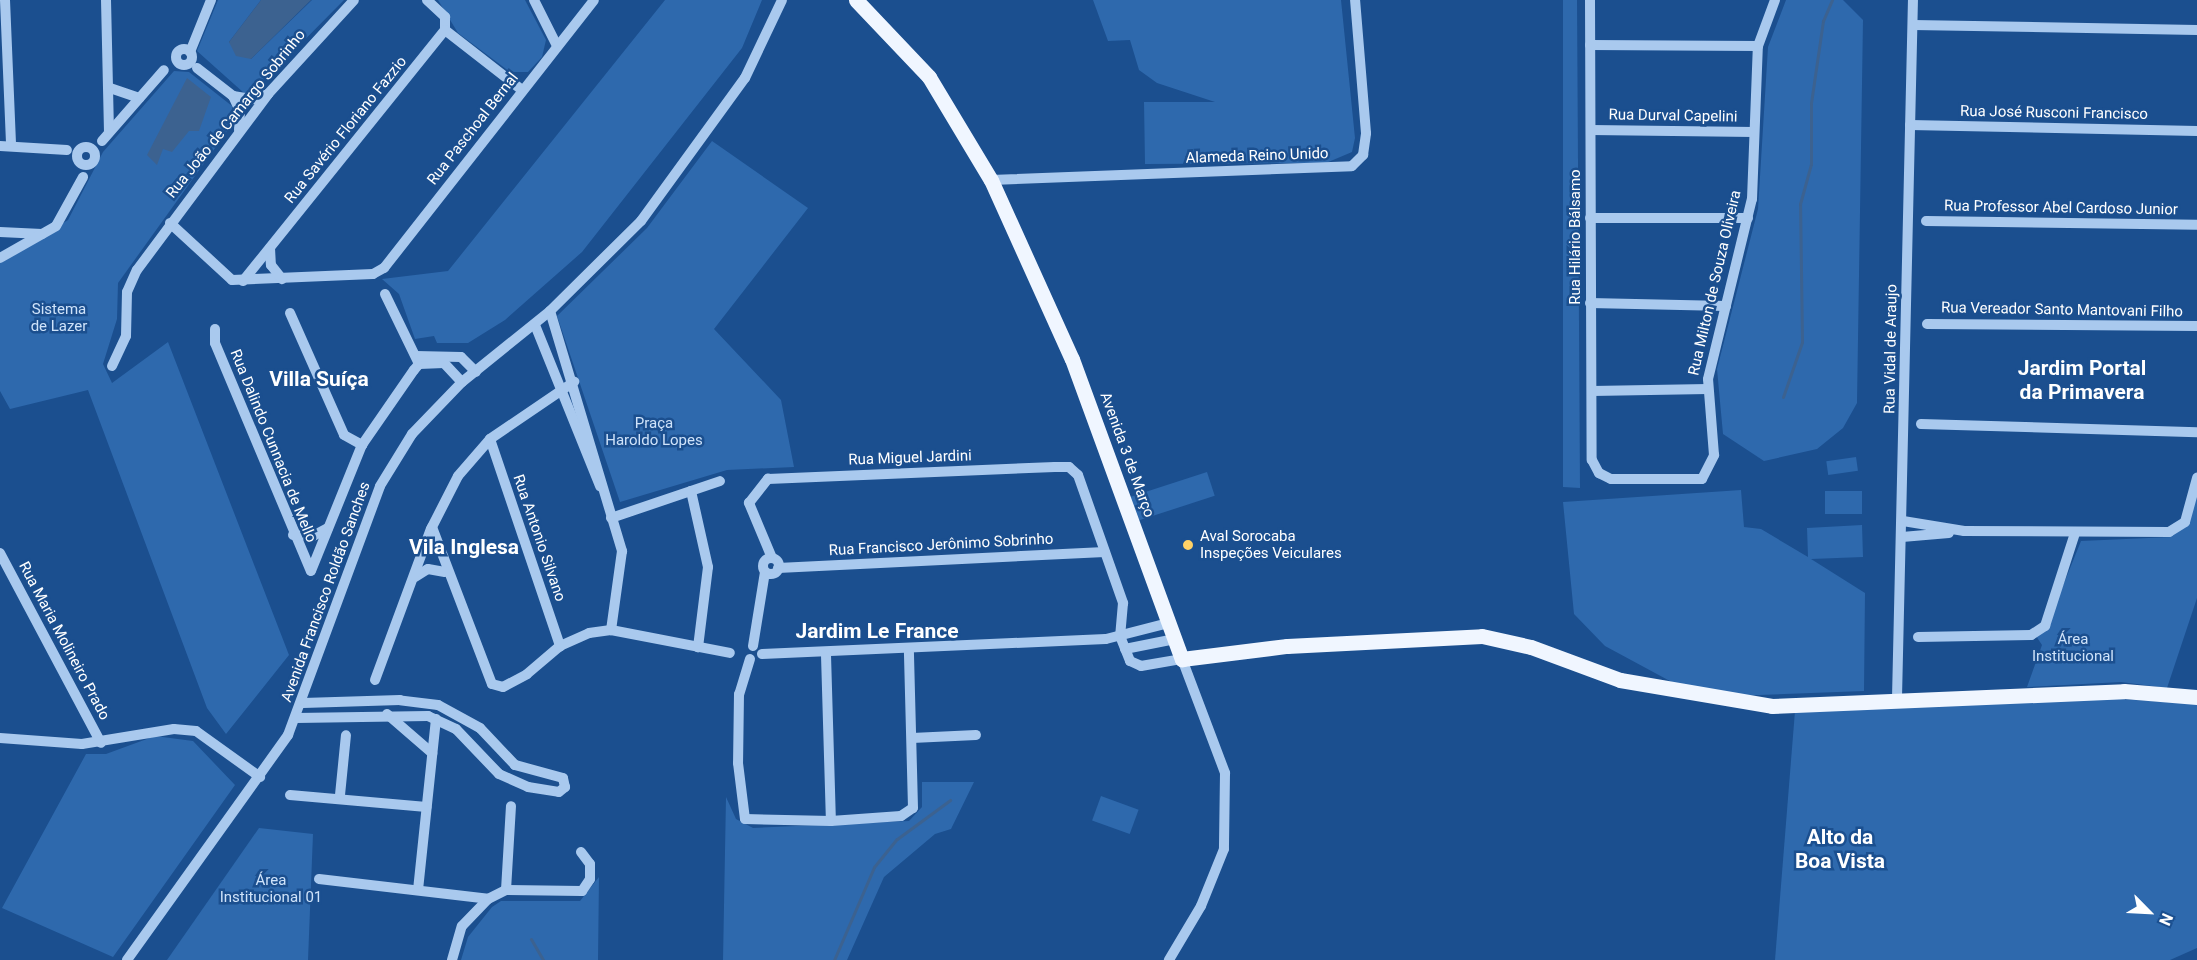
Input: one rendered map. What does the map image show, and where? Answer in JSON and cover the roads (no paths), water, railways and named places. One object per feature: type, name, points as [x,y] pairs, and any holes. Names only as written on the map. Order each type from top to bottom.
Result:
[{"type":"main road","name":"Avenida 3 de Março","points":[[856,0],[929,77],[991,180],[1072,359],[1182,659]]},
{"type":"main road","points":[[1182,659],[1287,646],[1482,636],[1531,647],[1620,680],[1713,699],[1772,706],[1897,698],[2124,691],[2197,697]]},
{"type":"street","points":[[5,0],[5,146],[67,150],[102,141]]},
{"type":"street","points":[[106,0],[110,88],[109,131]]},
{"type":"street","points":[[0,256],[45,234],[66,215],[83,177],[109,131],[164,70],[190,53],[211,0]]},
{"type":"street","name":"Rua João de Camargo Sobrinho","points":[[112,366],[126,336],[130,282],[170,223],[268,94],[354,0]]},
{"type":"street","points":[[427,0],[445,16],[445,30],[522,90]]},
{"type":"street","points":[[534,0],[557,46]]},
{"type":"street","name":"Rua Paschoal Bernal","points":[[282,279],[373,274],[384,267],[594,0]]},
{"type":"street","name":"Alameda Reino Unido","points":[[991,180],[1352,166],[1363,155],[1366,133],[1355,0]]},
{"type":"street","name":"Rua Hilário Bálsamo","points":[[1590,0],[1592,460],[1599,473]]},
{"type":"street","name":"Rua Milton de Souza Oliveira","points":[[1599,473],[1611,479],[1702,479],[1711,468],[1708,389],[1725,306],[1748,218],[1758,45],[1775,0]]},
{"type":"street","name":"Rua Vidal de Araujo","points":[[1897,698],[1903,521],[1913,0]]},
{"type":"street","name":"Avenida Francisco Roldão Sanches","points":[[127,960],[260,777],[296,718],[380,486],[412,434],[462,382],[550,311],[640,221],[689,162],[745,78],[780,2]]},
{"type":"street","points":[[1912,25],[2197,30]]},
{"type":"street","name":"Rua Savério Floriano Fazzio","points":[[238,281],[270,248],[445,30]]},
{"type":"street","points":[[1590,45],[1758,45]]},
{"type":"street","points":[[190,53],[197,68]]},
{"type":"street","points":[[180,61],[197,68],[233,96],[240,111],[239,132]]},
{"type":"street","points":[[110,88],[139,99]]},
{"type":"street","points":[[233,96],[253,99],[268,94]]},
{"type":"street","name":"Rua José Rusconi Francisco","points":[[1910,125],[2197,131]]},
{"type":"street","name":"Rua Durval Capelini","points":[[1591,130],[1754,132]]},
{"type":"street","points":[[84,147],[93,160]]},
{"type":"street","points":[[78,161],[84,147]]},
{"type":"street","points":[[67,150],[78,161],[83,177]]},
{"type":"street","points":[[78,161],[93,160]]},
{"type":"street","points":[[1590,218],[1748,218]]},
{"type":"street","name":"Rua Professor Abel Cardoso Junior","points":[[1926,221],[2197,225]]},
{"type":"street","points":[[170,223],[238,281],[282,279]]},
{"type":"street","points":[[0,232],[45,234]]},
{"type":"street","points":[[270,248],[271,265],[282,279]]},
{"type":"street","points":[[385,294],[418,360]]},
{"type":"street","points":[[1590,303],[1725,306]]},
{"type":"street","points":[[550,311],[574,382],[615,521],[623,569],[611,630]]},
{"type":"street","points":[[290,313],[344,435],[362,445]]},
{"type":"street","name":"Rua Vereador Santo Mantovani Filho","points":[[1927,324],[2197,326]]},
{"type":"street","points":[[535,325],[564,389],[615,521]]},
{"type":"street","name":"Rua Dalindo Cunnacia de Mello","points":[[215,329],[215,343],[293,535],[310,571],[328,528]]},
{"type":"street","points":[[418,360],[461,357],[476,372]]},
{"type":"street","points":[[418,360],[444,363],[462,382]]},
{"type":"street","points":[[293,535],[313,536],[328,528],[362,445],[418,360]]},
{"type":"street","points":[[375,680],[432,527],[458,476],[490,439],[574,382]]},
{"type":"street","points":[[1592,391],[1708,389]]},
{"type":"street","points":[[1921,424],[2197,432]]},
{"type":"street","name":"Rua Antonio Silvano","points":[[490,439],[560,646]]},
{"type":"street","name":"Rua Miguel Jardini","points":[[775,563],[749,503],[756,488],[768,479],[1069,467],[1078,475],[1105,552]]},
{"type":"street","points":[[1902,537],[1964,531],[2169,532],[2185,522],[2197,477]]},
{"type":"street","points":[[615,521],[720,482]]},
{"type":"street","points":[[691,491],[708,567],[698,647]]},
{"type":"street","points":[[1903,521],[1964,531]]},
{"type":"street","points":[[432,527],[446,572],[492,684],[503,687],[527,674],[560,646],[611,630],[730,653]]},
{"type":"street","points":[[1918,637],[2031,635],[2045,626],[2075,533]]},
{"type":"street","points":[[1105,552],[1123,603],[1120,636],[1125,649],[1141,666],[1182,659]]},
{"type":"street","name":"Rua Francisco Jerônimo Sobrinho","points":[[753,646],[765,572],[775,563],[1105,552]]},
{"type":"street","name":"Rua Maria Molineiro Prado","points":[[0,553],[101,743]]},
{"type":"street","points":[[415,577],[428,569],[446,572]]},
{"type":"street","points":[[750,659],[762,654],[826,656],[1120,636],[1169,623]]},
{"type":"street","points":[[1125,649],[1175,639]]},
{"type":"street","points":[[762,654],[753,646],[747,651],[750,659],[739,694],[738,764],[745,819],[831,821],[901,816],[912,808],[909,651]]},
{"type":"street","points":[[826,656],[831,821]]},
{"type":"street","name":"Avenida 3 de Março","points":[[1169,960],[1216,876],[1228,816],[1225,773],[1182,659]]},
{"type":"street","points":[[296,718],[387,714],[436,719],[456,729],[499,774],[528,787],[559,792],[565,787],[563,778],[525,770],[501,751],[480,728],[438,705],[400,700],[303,703]]},
{"type":"street","points":[[387,714],[432,753]]},
{"type":"street","points":[[418,890],[436,719]]},
{"type":"street","points":[[0,738],[101,743],[174,729],[196,731],[260,777]]},
{"type":"street","points":[[432,753],[444,733],[456,729]]},
{"type":"street","points":[[340,795],[346,735]]},
{"type":"street","points":[[912,738],[976,735]]},
{"type":"street","points":[[499,774],[501,751]]},
{"type":"street","points":[[290,795],[340,795],[426,807]]},
{"type":"street","points":[[506,890],[510,806]]},
{"type":"street","points":[[452,960],[470,914],[488,899],[506,890],[582,891],[590,879],[590,864],[581,852]]},
{"type":"street","points":[[319,879],[488,899]]},
{"type":"street","points":[[455,895],[470,914]]},
{"type":"waterway","points":[[1783,397],[1802,342],[1800,204],[1811,164],[1811,103],[1823,21],[1832,0]]},
{"type":"waterway","points":[[834,960],[874,867],[897,839],[950,800]]},
{"type":"waterway","points":[[531,939],[543,960]]},
{"type":"place","name":"Aval Sorocaba Inspeções Veiculares","points":[[1188,545]]},
{"type":"district","name":"Villa Suíça","points":[[319,379]]},
{"type":"district","name":"Jardim Portal da Primavera","points":[[2082,380]]},
{"type":"district","name":"Vila Inglesa","points":[[464,547]]},
{"type":"district","name":"Jardim Le France","points":[[877,631]]},
{"type":"district","name":"Alto da Boa Vista","points":[[1840,849]]},
{"type":"park label","name":"Sistema de Lazer","points":[[59,318]]},
{"type":"park label","name":"Praça Haroldo Lopes","points":[[654,432]]},
{"type":"park label","name":"Área Institucional","points":[[2073,648]]},
{"type":"park label","name":"Área Institucional 01","points":[[271,888]]}]
